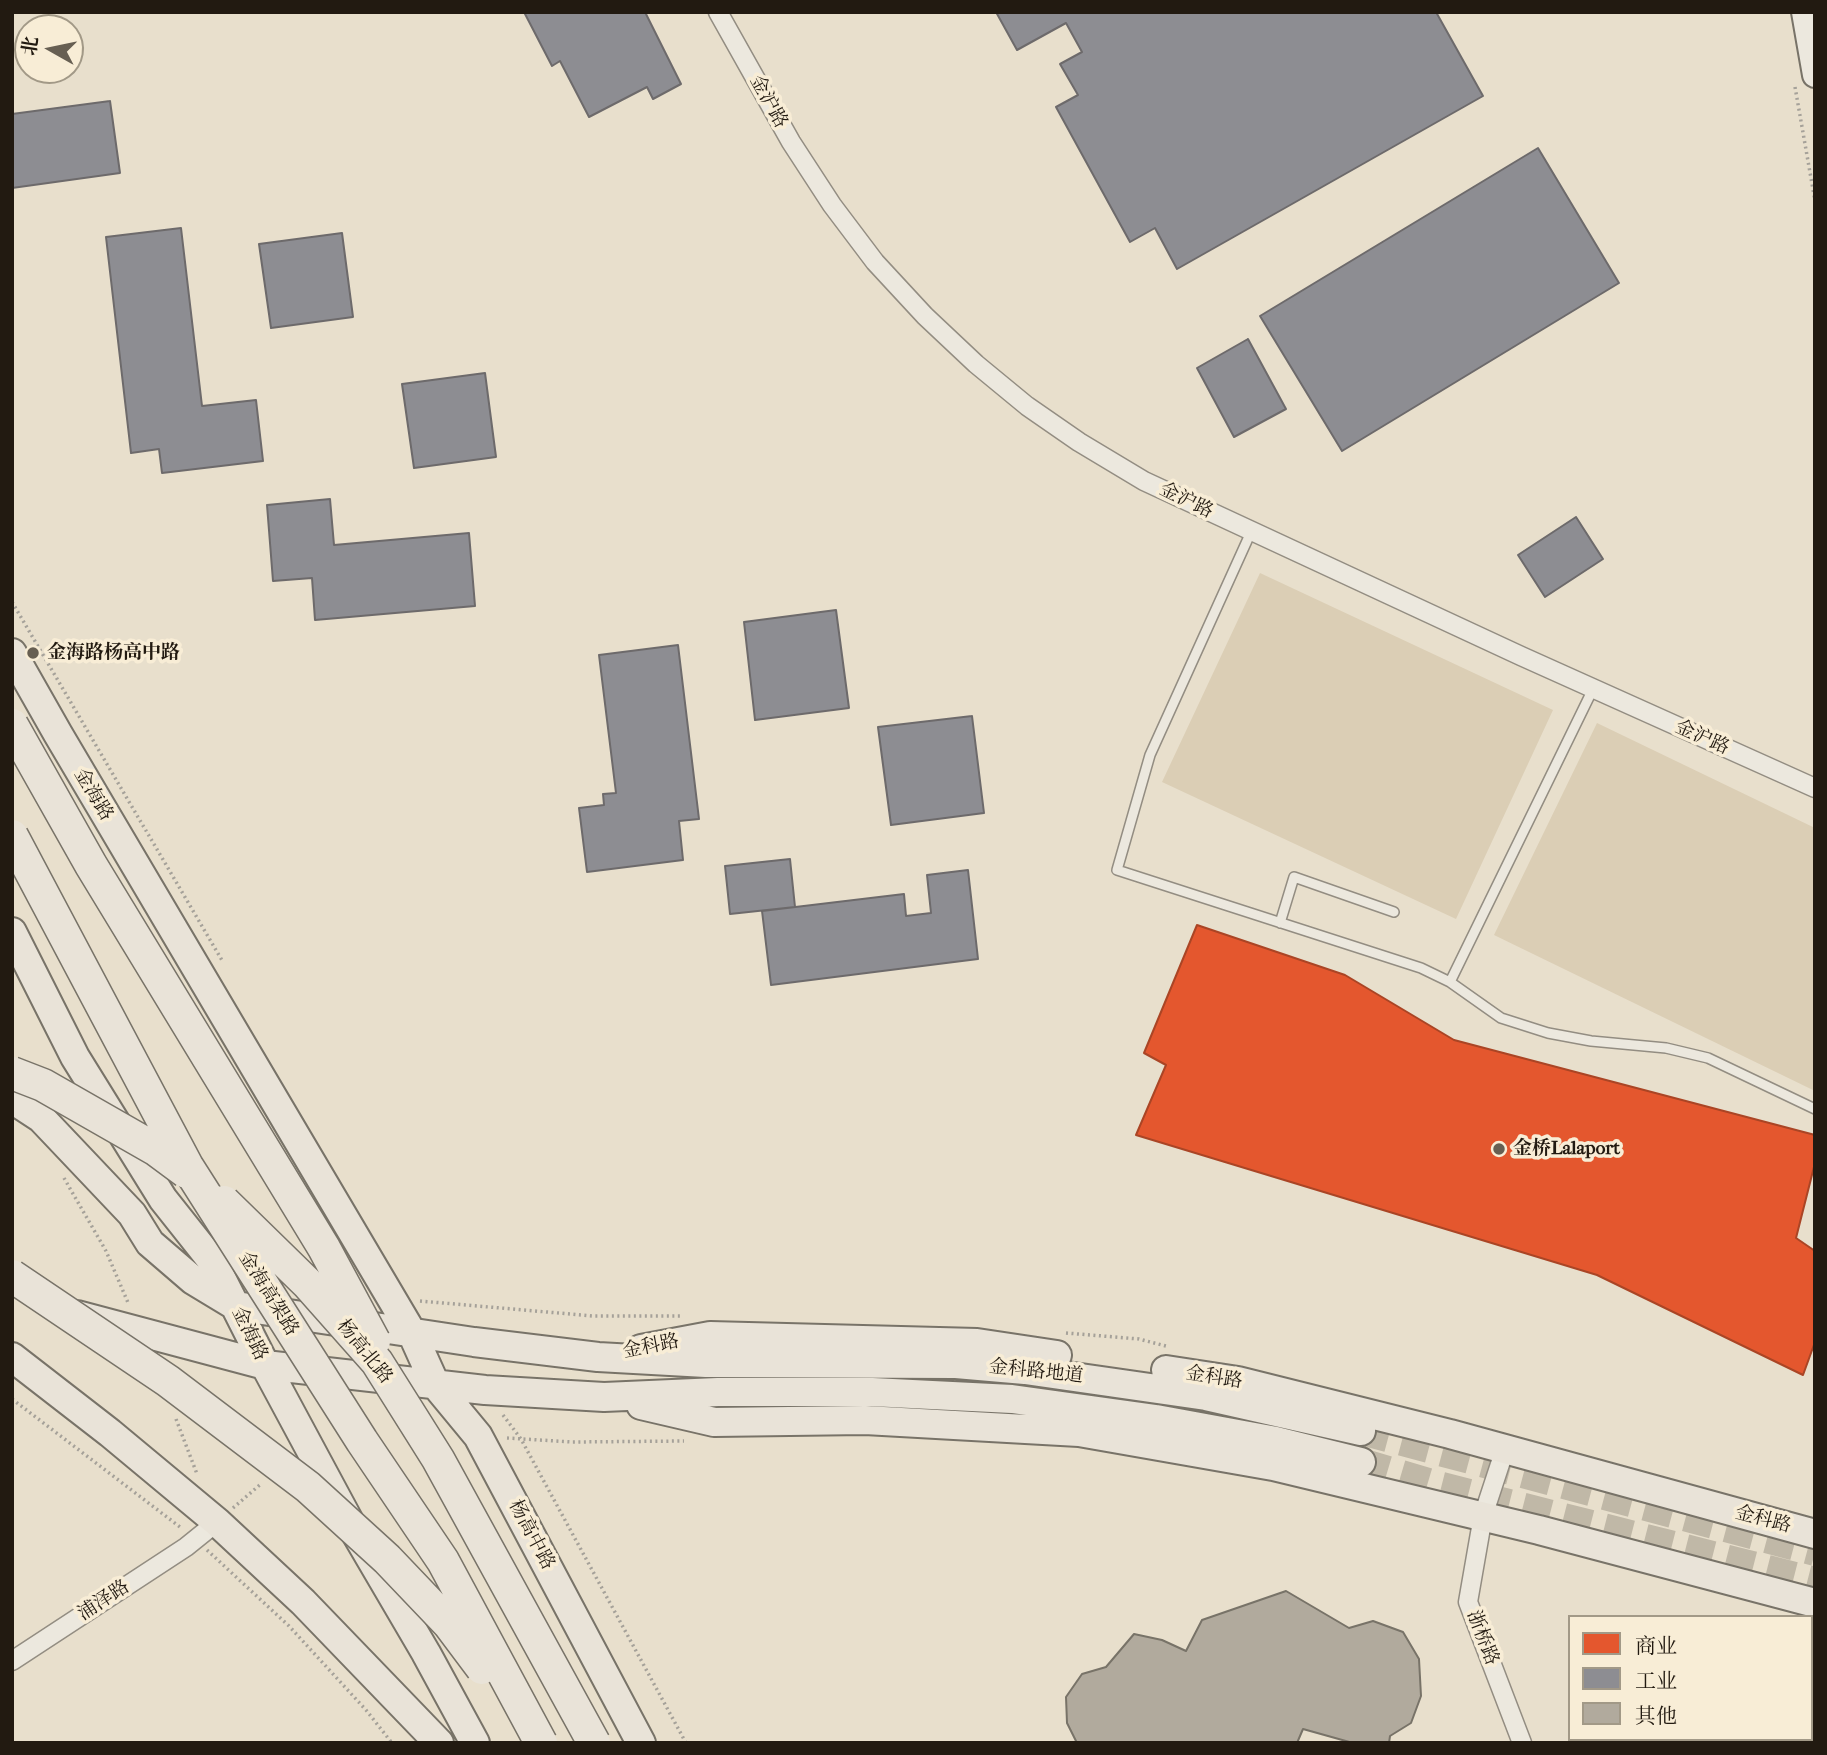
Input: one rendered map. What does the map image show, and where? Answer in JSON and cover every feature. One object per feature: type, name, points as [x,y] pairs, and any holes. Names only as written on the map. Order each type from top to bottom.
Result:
[{"type":"highway","points":[[12,725],[90,865],[324,1248],[438,1459]]},
{"type":"highway","name":"金海高架路","points":[[12,835],[187,1166],[362,1441],[443,1561],[541,1743]]},
{"type":"highway","name":"杨高北路","points":[[12,1073],[43,1085],[155,1149],[231,1207],[307,1283],[376,1362],[438,1459],[594,1743]]},
{"type":"highway","points":[[12,1276],[168,1381],[308,1487],[367,1541],[449,1624],[486,1674],[530,1743]]},
{"type":"main road","name":"金海路","points":[[12,653],[412,1333]]},
{"type":"main road","name":"金海路","points":[[12,932],[75,1057],[163,1199],[213,1262],[351,1525],[475,1743]]},
{"type":"main road","points":[[12,1098],[41,1118],[132,1214],[150,1243],[193,1280],[236,1306]]},
{"type":"main road","points":[[12,1291],[83,1317],[265,1365],[485,1390],[604,1397],[714,1422],[865,1420],[1079,1432],[1273,1466],[1483,1516],[1815,1603]]},
{"type":"main road","name":"金科路","points":[[236,1306],[461,1340],[598,1357],[706,1363]]},
{"type":"main road","name":"杨高中路","points":[[412,1333],[435,1384],[478,1436],[641,1743]]},
{"type":"main road","name":"金科路","points":[[598,1357],[710,1336],[976,1343],[1238,1381],[1505,1449],[1815,1534]]},
{"type":"main road","points":[[12,1357],[110,1433],[206,1531],[303,1602],[439,1743]]},
{"type":"main road","name":"金科路地道","points":[[706,1363],[957,1364],[1025,1370],[1206,1396],[1361,1431]]},
{"type":"main road","name":"金科路地道","points":[[604,1397],[718,1392],[872,1392],[1012,1399],[1156,1419],[1276,1441],[1361,1462]]},
{"type":"street","name":"金沪路","points":[[718,12],[791,142],[832,205],[875,262],[925,316],[986,372],[1079,442],[1144,481],[1251,532],[1815,788]]},
{"type":"street","points":[[1804,12],[1804,77]]},
{"type":"street","name":"浙桥路","points":[[1505,1449],[1483,1516],[1468,1602],[1522,1743]]},
{"type":"street","name":"浦泽路","points":[[12,1661],[186,1547],[206,1531]]},
{"type":"lane","points":[[1251,532],[1150,755],[1117,870],[1421,968],[1450,982],[1501,1018],[1548,1033],[1591,1041],[1666,1048],[1708,1058],[1815,1109]]},
{"type":"lane","points":[[1450,982],[1593,689]]},
{"type":"lane","points":[[1280,923],[1294,877],[1394,912]]},
{"type":"path","points":[[1804,77],[1815,201]]},
{"type":"path","points":[[12,602],[224,964]]},
{"type":"path","points":[[59,1170],[106,1251],[142,1333]]},
{"type":"path","points":[[414,1290],[461,1340]]},
{"type":"path","points":[[485,1390],[521,1439],[686,1743]]},
{"type":"path","points":[[12,1399],[206,1531],[366,1710],[392,1743]]},
{"type":"path","points":[[172,1409],[202,1485]]},
{"type":"path","points":[[521,1439],[572,1442],[684,1441]]},
{"type":"shaded area","points":[[1260,573],[1553,710],[1456,919],[1162,782]]},
{"type":"shaded area","points":[[1597,723],[1815,828],[1815,1091],[1494,935]]},
{"type":"building: 商业","name":"金桥Lalaport","points":[[1197,925],[1345,975],[1454,1040],[1815,1135],[1815,1163],[1796,1238],[1815,1251],[1815,1342],[1803,1375],[1597,1275],[1136,1135],[1166,1065],[1144,1053]]},
{"type":"building: 工业","points":[[524,12],[645,12],[681,84],[653,99],[647,87],[589,117],[560,61],[552,66]]},
{"type":"building: 工业","points":[[996,12],[1436,12],[1483,96],[1177,269],[1155,228],[1130,242],[1056,107],[1078,95],[1060,64],[1082,52],[1066,23],[1017,50]]},
{"type":"building: 工业","points":[[110,101],[120,173],[12,188],[12,114]]},
{"type":"building: 工业","points":[[1538,148],[1619,283],[1342,451],[1260,316]]},
{"type":"building: 工业","points":[[181,228],[202,406],[256,400],[263,461],[162,473],[159,449],[131,453],[106,237]]},
{"type":"building: 工业","points":[[342,233],[353,317],[271,328],[259,244]]},
{"type":"building: 工业","points":[[1248,339],[1286,409],[1234,437],[1197,368]]},
{"type":"building: 工业","points":[[485,373],[496,457],[414,468],[402,384]]},
{"type":"building: 工业","points":[[330,499],[334,545],[469,533],[475,606],[315,620],[312,578],[273,581],[267,505]]},
{"type":"building: 工业","points":[[1576,517],[1603,559],[1545,597],[1518,555]]},
{"type":"building: 工业","points":[[836,610],[849,708],[755,720],[744,622]]},
{"type":"building: 工业","points":[[678,645],[699,819],[679,821],[683,860],[587,872],[579,808],[604,805],[603,794],[616,793],[599,655]]},
{"type":"building: 工业","points":[[972,716],[984,813],[891,825],[878,727]]},
{"type":"building: 工业","points":[[790,859],[795,907],[730,914],[725,866]]},
{"type":"building: 工业","points":[[968,870],[978,959],[771,985],[762,911],[904,894],[906,916],[931,913],[927,875]]},
{"type":"building: 其他","points":[[1286,1591],[1349,1628],[1373,1621],[1403,1632],[1419,1659],[1421,1696],[1411,1723],[1390,1736],[1389,1743],[1353,1743],[1303,1729],[1297,1743],[1077,1743],[1067,1723],[1066,1697],[1082,1674],[1106,1667],[1134,1634],[1162,1640],[1186,1651],[1202,1620]]},
{"type":"tunnel","points":[[1361,1431],[1815,1552]]},
{"type":"tunnel","points":[[1361,1462],[1438,1485],[1815,1581]]},
{"type":"place","name":"金海路杨高中路","points":[[33,653]]},
{"type":"place","name":"金桥Lalaport","points":[[1499,1149]]}]
